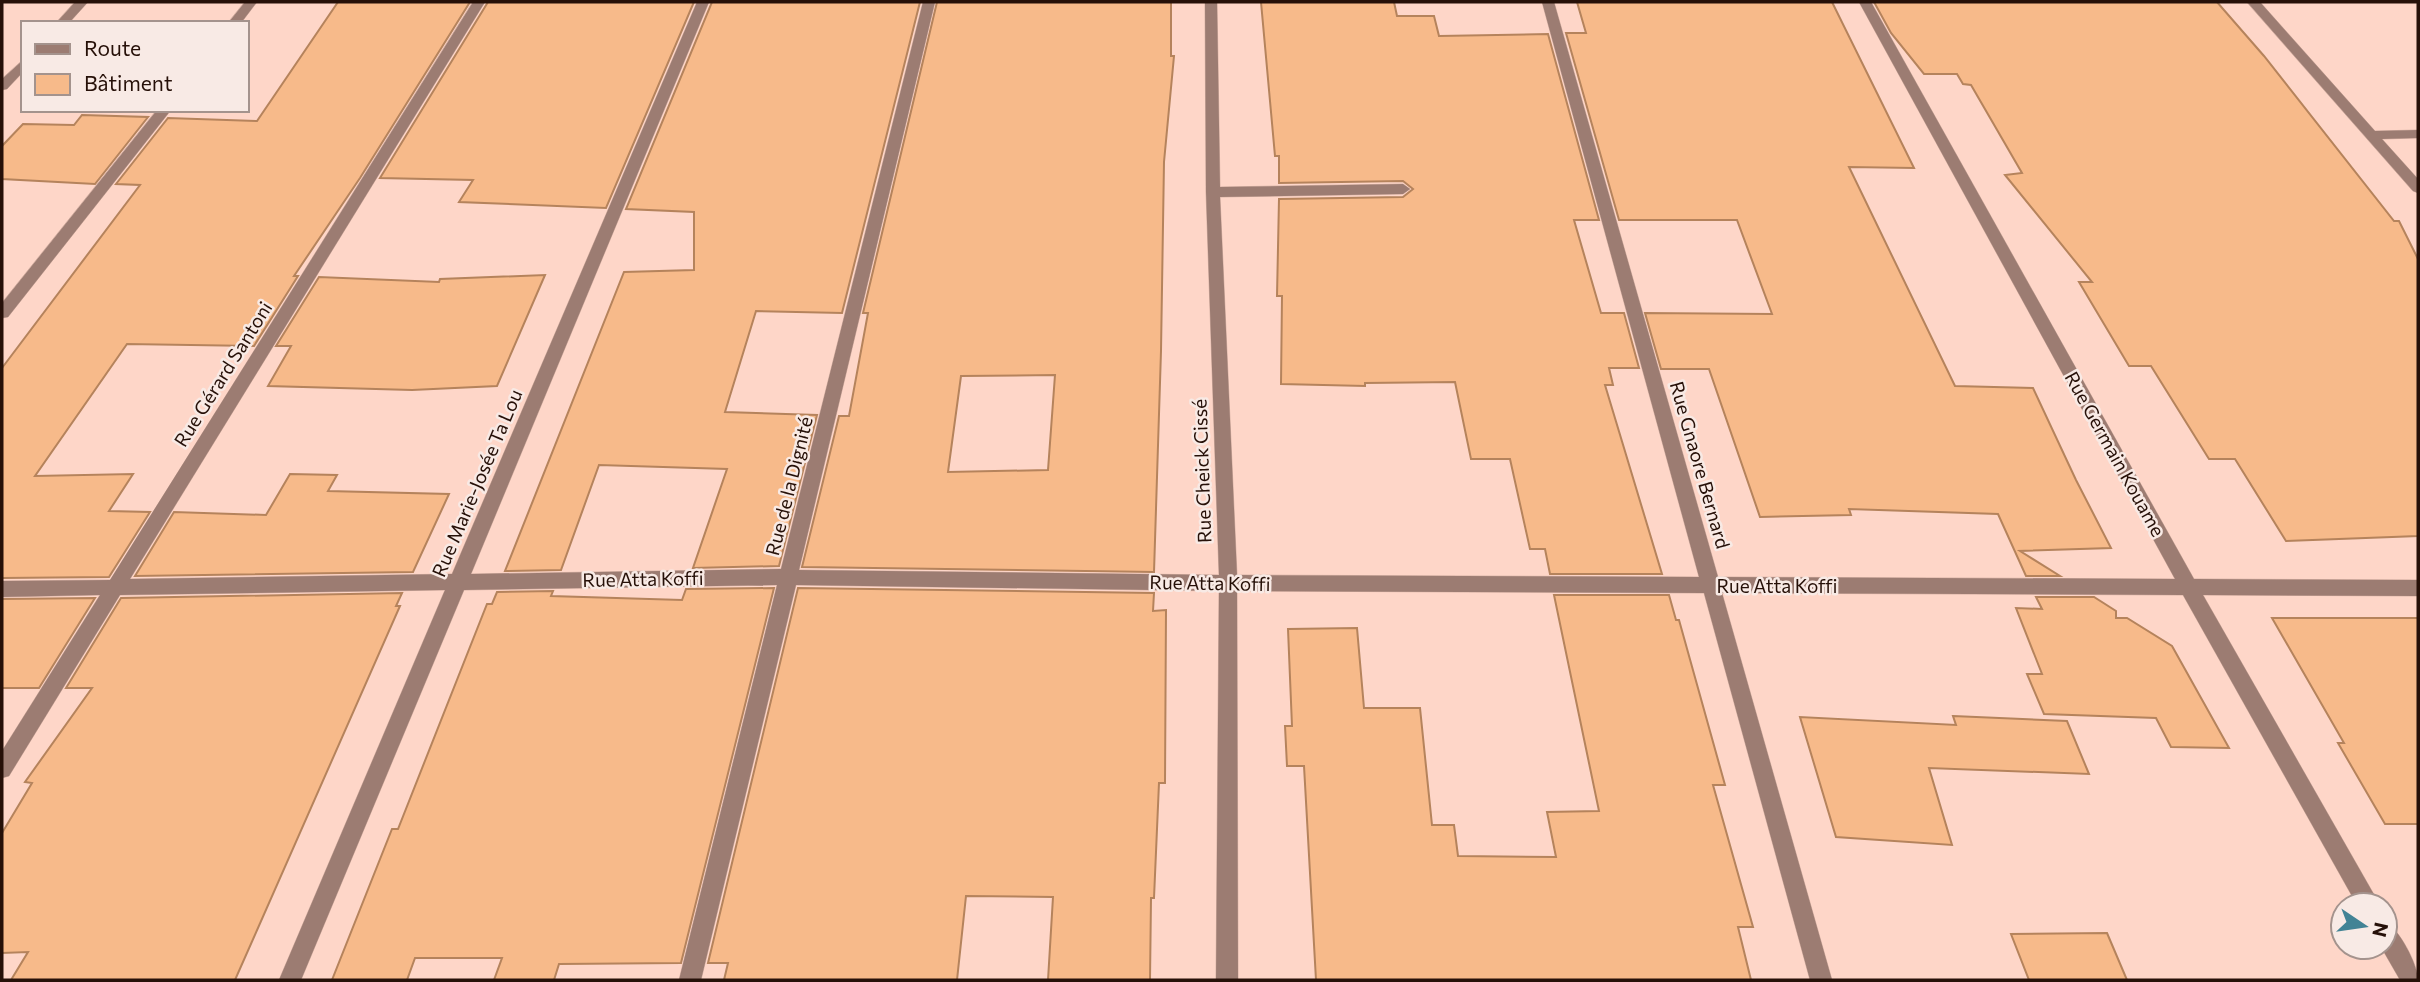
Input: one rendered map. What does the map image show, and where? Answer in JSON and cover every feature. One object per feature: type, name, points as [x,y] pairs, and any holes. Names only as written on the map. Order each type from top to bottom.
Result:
[{"type":"street","points":[[64,21],[82,2]]},
{"type":"street","points":[[236,21],[251,2]]},
{"type":"street","name":"Rue Gérard Santoni","points":[[2,769],[479,2]]},
{"type":"street","name":"Rue Marie-Josée Ta Lou","points":[[290,980],[703,2]]},
{"type":"street","name":"Rue de la Dignité","points":[[690,980],[929,2]]},
{"type":"street","name":"Rue Cheick Cissé","points":[[1211,2],[1213,192],[1227,583],[1227,980]]},
{"type":"street","name":"Rue Gnaore Bernard","points":[[1548,2],[1821,980]]},
{"type":"street","name":"Rue Germain Kouame","points":[[1865,2],[2188,586],[2361,891]]},
{"type":"street","points":[[2253,2],[2418,188]]},
{"type":"street","points":[[2,86],[21,66]]},
{"type":"street","points":[[2,313],[162,112]]},
{"type":"street","points":[[2372,135],[2418,134]]},
{"type":"street","points":[[1213,192],[1403,189]]},
{"type":"street","name":"Rue Atta Koffi","points":[[2,589],[788,577],[1227,583],[2418,589]]},
{"type":"street","points":[[2399,957],[2412,980]]},
{"type":"building","points":[[338,2],[470,2],[360,178],[294,276],[298,276],[254,346],[127,344],[35,476],[133,474],[109,511],[150,512],[109,577],[2,578],[2,368],[140,185],[116,184],[168,118],[257,121]]},
{"type":"building","points":[[488,2],[694,2],[606,208],[459,202],[473,180],[380,178]]},
{"type":"building","points":[[712,2],[920,2],[842,313],[756,311],[725,412],[817,415],[779,566],[693,568],[727,469],[599,465],[561,570],[505,571],[624,272],[694,270],[694,212],[626,209]]},
{"type":"building","points":[[937,2],[1171,2],[1171,56],[1174,56],[1164,162],[1154,572],[802,567],[839,416],[849,416],[868,313],[863,313]],"holes":[[[1055,375],[1048,470],[948,472],[961,376]]]},
{"type":"building","points":[[1261,2],[1394,2],[1397,16],[1434,16],[1439,36],[1548,34],[1599,220],[1574,220],[1601,313],[1624,313],[1639,368],[1609,368],[1613,385],[1605,385],[1662,574],[1550,574],[1545,549],[1530,549],[1510,459],[1471,459],[1455,382],[1365,383],[1365,386],[1281,384],[1282,296],[1277,296],[1279,199],[1403,197],[1413,189],[1403,181],[1279,183],[1279,156],[1275,156]]},
{"type":"building","points":[[1577,2],[1832,2],[1914,168],[1849,167],[1955,386],[2033,388],[2111,548],[2020,551],[2060,576],[2026,576],[1998,514],[1849,509],[1851,515],[1760,517],[1709,369],[1661,369],[1645,313],[1772,314],[1737,220],[1619,220],[1566,33],[1586,33]]},
{"type":"building","points":[[1874,2],[2217,2],[2264,56],[2394,221],[2399,221],[2418,259],[2418,536],[2286,541],[2235,459],[2209,459],[2151,366],[2129,366],[2079,282],[2092,282],[2005,175],[2022,173],[1971,85],[1963,84],[1957,74],[1924,74],[1891,33]]},
{"type":"building","points":[[82,115],[148,117],[95,184],[2,179],[2,146],[23,124],[74,125]]},
{"type":"building","points":[[545,275],[497,386],[412,390],[268,386],[291,346],[276,346],[319,277],[439,282],[440,279]]},
{"type":"building","points":[[290,474],[337,475],[328,491],[449,494],[413,572],[135,576],[174,512],[266,515]]},
{"type":"building","points":[[774,588],[681,963],[559,964],[554,980],[494,980],[502,958],[415,958],[407,980],[332,980],[392,829],[398,829],[487,604],[492,604],[497,592],[553,591],[551,596],[682,600],[686,589]]},
{"type":"building","points":[[798,588],[1154,593],[1153,611],[1166,610],[1165,783],[1159,783],[1154,898],[1151,898],[1150,980],[1048,980],[1053,897],[966,896],[957,980],[724,980],[728,963],[708,963]]},
{"type":"building","points":[[402,593],[396,606],[400,606],[235,980],[11,980],[28,952],[2,953],[2,833],[32,783],[25,782],[92,688],[66,688],[121,598]]},
{"type":"building","points":[[1554,595],[1669,595],[1676,620],[1679,620],[1725,785],[1713,785],[1753,927],[1738,927],[1751,980],[1316,980],[1304,766],[1287,766],[1285,726],[1292,726],[1288,629],[1357,628],[1364,708],[1420,708],[1432,825],[1454,825],[1458,856],[1556,857],[1547,812],[1599,811]]},
{"type":"building","points":[[2036,597],[2094,597],[2116,611],[2116,618],[2127,618],[2172,646],[2229,748],[2171,747],[2156,718],[2044,714],[2027,674],[2042,674],[2016,608],[2042,609]]},
{"type":"building","points":[[95,598],[39,688],[2,688],[2,599]]},
{"type":"building","points":[[2272,618],[2418,618],[2418,824],[2385,824],[2338,743],[2344,743]]},
{"type":"building","points":[[1953,716],[2067,721],[2089,774],[1929,768],[1952,845],[1836,837],[1800,717],[1956,725]]},
{"type":"building","points":[[2107,933],[2127,980],[2029,980],[2011,934]]}]
